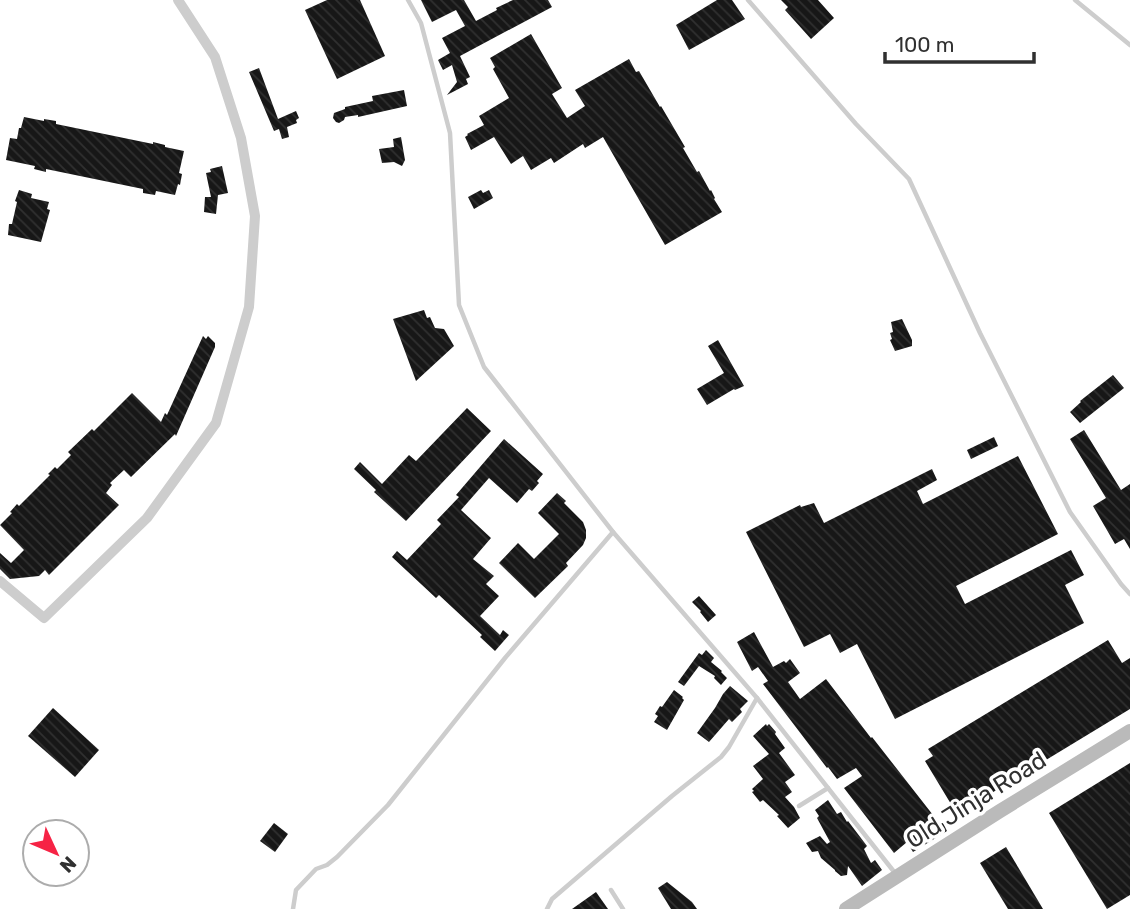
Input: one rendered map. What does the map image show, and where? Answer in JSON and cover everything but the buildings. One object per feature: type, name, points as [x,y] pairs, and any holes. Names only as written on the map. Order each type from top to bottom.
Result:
[{"type":"main road","name":"Old Jinja Road","points":[[846,909],[1130,731]]},
{"type":"street","points":[[0,581],[44,618],[147,518],[216,424],[249,307],[256,216],[241,138],[215,57],[178,0]]},
{"type":"lane","points":[[408,0],[421,23],[450,133],[459,305],[484,367],[614,531],[757,698],[898,876]]},
{"type":"lane","points":[[748,0],[856,124],[909,179],[981,333],[1070,512],[1130,594]]},
{"type":"lane","points":[[1075,0],[1130,46]]},
{"type":"lane","points":[[293,909],[296,890],[317,869],[337,857],[388,805],[505,658],[614,531]]},
{"type":"lane","points":[[547,909],[552,899],[721,757],[757,698]]},
{"type":"lane","points":[[799,806],[828,788]]},
{"type":"lane","points":[[611,890],[623,909]]}]
